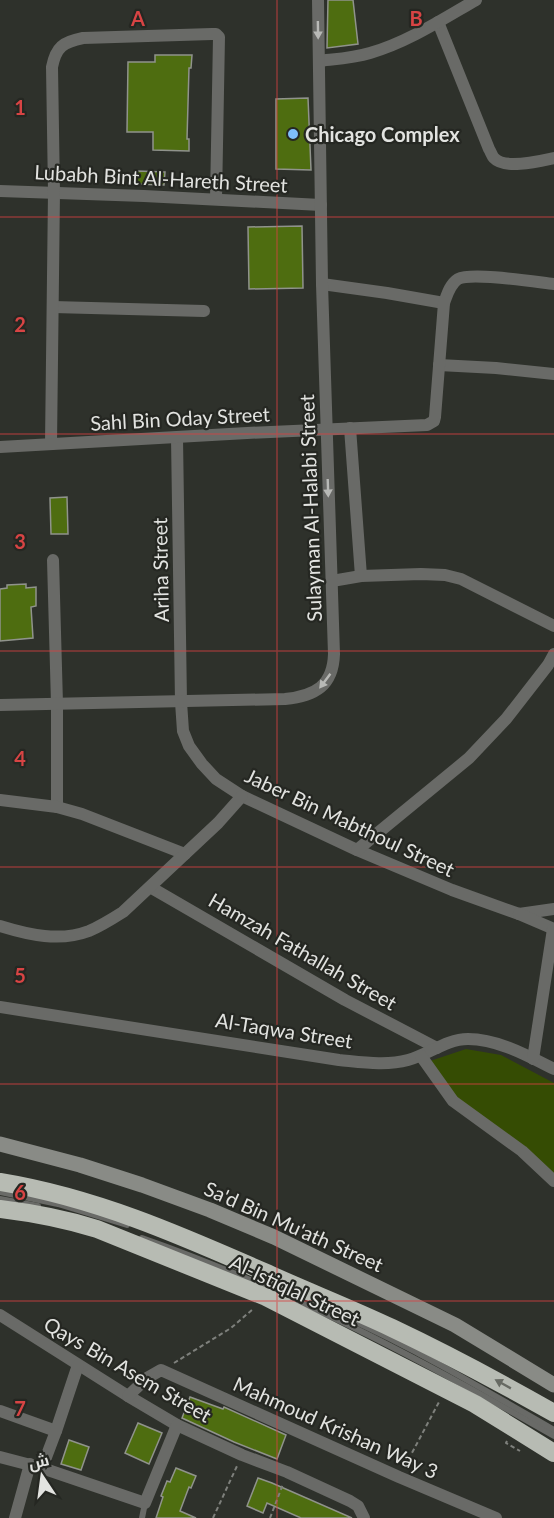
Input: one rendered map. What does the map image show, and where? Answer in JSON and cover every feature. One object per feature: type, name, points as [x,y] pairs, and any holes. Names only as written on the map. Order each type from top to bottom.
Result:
[{"type":"highway","name":"Al-Istiqlal Street","points":[[0,1182],[76,1199],[175,1233],[392,1328],[496,1380],[554,1413]]},
{"type":"highway","name":"Al-Istiqlal Street","points":[[0,1209],[69,1220],[97,1229],[266,1296],[475,1404],[554,1453]]},
{"type":"street","name":"Sulayman Al-Halabi Street","points":[[0,705],[285,699],[299,697],[320,689],[331,673],[334,664],[322,284],[318,0]]},
{"type":"street","points":[[319,61],[348,58],[394,45],[476,0]]},
{"type":"street","points":[[438,22],[495,159],[502,163],[518,164],[554,159]]},
{"type":"street","points":[[51,444],[54,192],[52,67],[59,48],[69,41],[83,38],[216,34],[219,40],[216,199]]},
{"type":"street","name":"Lubabh Bint Al-Hareth Street","points":[[0,191],[321,205]]},
{"type":"street","points":[[554,284],[514,279],[462,278],[456,281],[450,287],[444,303],[439,365],[554,374]]},
{"type":"street","points":[[322,284],[444,303]]},
{"type":"street","points":[[53,306],[204,311]]},
{"type":"street","name":"Sahl Bin Oday Street","points":[[0,447],[427,425],[434,421],[439,365]]},
{"type":"street","points":[[350,428],[361,576]]},
{"type":"street","name":"Ariha Street","points":[[177,438],[181,702]]},
{"type":"street","points":[[53,560],[57,807]]},
{"type":"street","points":[[332,581],[361,576],[446,575],[461,579],[554,626]]},
{"type":"street","points":[[357,850],[469,758],[506,719],[552,664]]},
{"type":"street","name":"Jaber Bin Mabthoul Street","points":[[181,702],[183,731],[189,746],[216,779],[242,796],[423,879],[519,914],[554,909]]},
{"type":"street","points":[[0,926],[38,936],[76,935],[91,930],[123,912],[218,823],[242,796]]},
{"type":"street","points":[[0,800],[57,807],[102,821],[185,854]]},
{"type":"street","name":"Hamzah Fathallah Street","points":[[150,887],[345,1000],[437,1048]]},
{"type":"street","points":[[519,914],[554,929],[533,1059]]},
{"type":"street","name":"Al-Taqwa Street","points":[[0,1007],[339,1060],[390,1063],[406,1061],[455,1041],[483,1040],[554,1069]]},
{"type":"street","points":[[421,1056],[453,1101],[522,1151],[554,1181]]},
{"type":"street","name":"Sa'd Bin Mu'ath Street","points":[[0,1144],[81,1165],[142,1185],[274,1237],[455,1325],[554,1385]]},
{"type":"street","name":"Qays Bin Asem Street","points":[[0,1315],[177,1425],[350,1501],[358,1506],[364,1518]]},
{"type":"street","points":[[15,1518],[36,1466],[56,1431],[78,1365]]},
{"type":"street","points":[[128,1396],[147,1378],[161,1370]]},
{"type":"street","name":"Mahmoud Krishan Way 3","points":[[161,1370],[481,1515],[496,1518]]},
{"type":"street","points":[[0,1412],[56,1431]]},
{"type":"street","points":[[0,1457],[36,1466],[145,1503],[177,1425]]},
{"type":"lane","points":[[0,1192],[58,1204],[132,1227]]},
{"type":"lane","points":[[0,1199],[50,1208],[124,1231]]},
{"type":"lane","points":[[142,1231],[250,1274],[367,1327],[554,1430]]},
{"type":"lane","points":[[134,1235],[249,1280],[340,1320],[416,1359],[554,1436]]},
{"type":"lane","points":[[142,1518],[145,1503]]},
{"type":"path","points":[[161,1370],[231,1328],[266,1296]]},
{"type":"path","points":[[399,1477],[446,1389]]},
{"type":"path","points":[[506,1443],[520,1451]]},
{"type":"path","points":[[213,1518],[232,1477]]},
{"type":"path","points":[[270,1518],[279,1495]]},
{"type":"green space","points":[[466,1049],[501,1055],[554,1083],[554,1184],[515,1149],[459,1112],[430,1061]]},
{"type":"building","points":[[328,0],[353,0],[358,44],[327,48]]},
{"type":"building","points":[[155,55],[192,55],[191,68],[189,68],[187,139],[189,139],[189,151],[153,150],[153,132],[127,132],[128,62],[155,62]]},
{"type":"building","name":"Chicago Complex","points":[[308,98],[311,170],[276,169],[276,99]]},
{"type":"building","points":[[137,171],[165,172],[164,185],[136,184]]},
{"type":"building","points":[[302,226],[303,288],[249,289],[248,227]]},
{"type":"building","points":[[67,497],[68,534],[51,534],[50,498]]},
{"type":"building","points":[[26,584],[26,588],[36,587],[36,606],[31,607],[33,638],[0,641],[0,589],[7,588],[7,585]]},
{"type":"building","points":[[190,1397],[223,1409],[224,1407],[286,1435],[277,1459],[182,1418]]},
{"type":"building","points":[[138,1423],[162,1433],[149,1464],[125,1453]]},
{"type":"building","points":[[69,1440],[89,1447],[81,1470],[61,1464]]},
{"type":"building","points":[[176,1468],[196,1476],[180,1511],[196,1518],[156,1518],[167,1481],[170,1482]]},
{"type":"building","points":[[258,1478],[352,1518],[301,1518],[267,1503],[263,1513],[247,1506]]},
{"type":"place","name":"Chicago Complex","points":[[293,134]]}]
